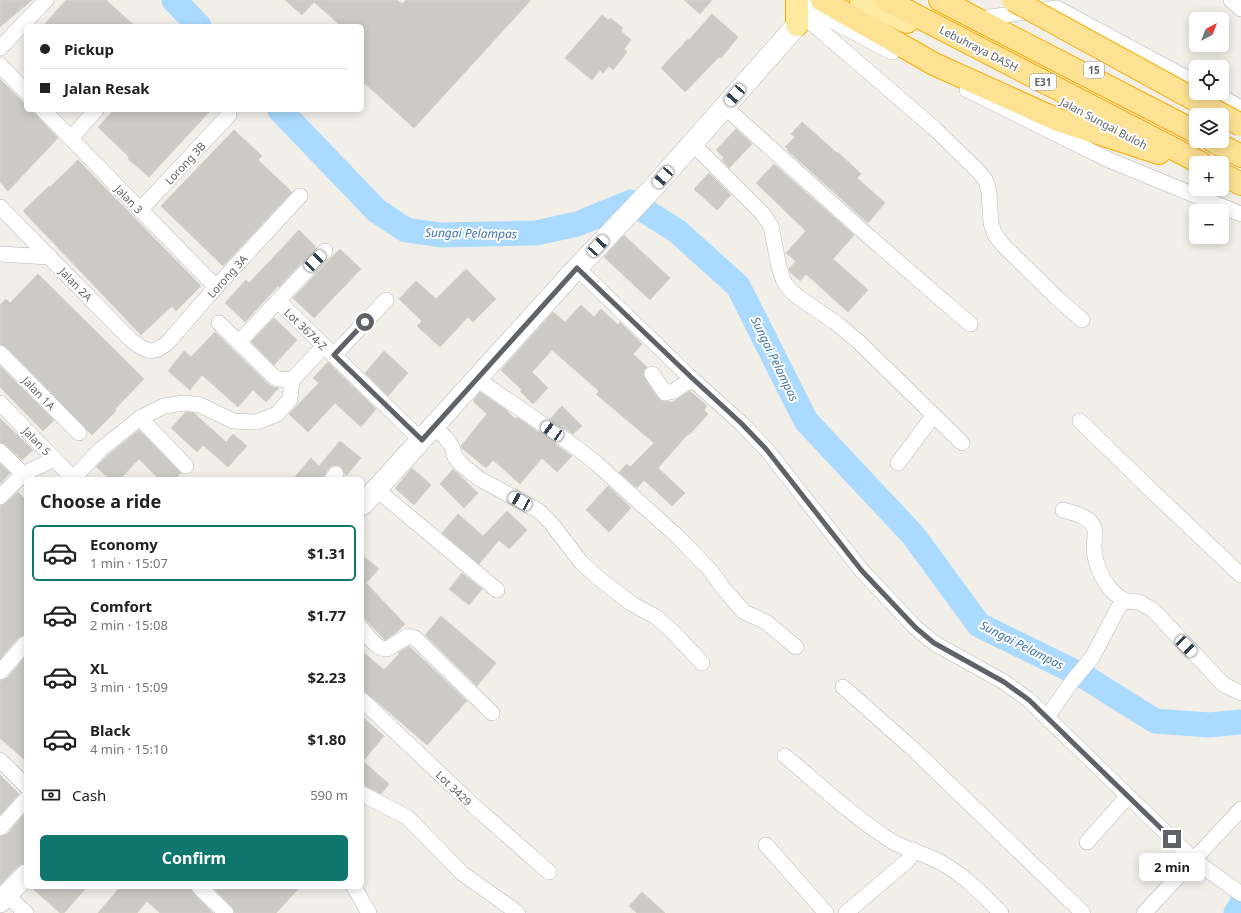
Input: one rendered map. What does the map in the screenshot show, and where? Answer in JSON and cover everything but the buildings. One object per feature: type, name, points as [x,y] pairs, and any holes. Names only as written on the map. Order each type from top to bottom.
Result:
[{"type":"highway","name":"Jalan Sungai Buloh","points":[[861,0],[979,58],[1189,168]]},
{"type":"highway","name":"Lebuhraya DASH","points":[[886,0],[1189,157]]},
{"type":"highway","name":"E31","points":[[940,0],[1189,128]]},
{"type":"highway","name":"15","points":[[960,0],[1189,120]]},
{"type":"highway","points":[[1013,0],[1241,125]]},
{"type":"highway","points":[[808,8],[1058,120],[1159,153]]},
{"type":"highway","points":[[1229,142],[1241,148]]},
{"type":"highway","points":[[1226,148],[1241,156]]},
{"type":"highway","points":[[1229,178],[1241,184]]},
{"type":"highway","points":[[1229,187],[1241,193]]},
{"type":"main road","points":[[364,503],[477,380],[577,268],[653,188],[725,107],[808,8]]},
{"type":"main road","points":[[3,899],[24,878]]},
{"type":"street","points":[[0,48],[46,0]]},
{"type":"street","points":[[1231,0],[1241,9]]},
{"type":"street","points":[[808,8],[963,88],[1109,160],[1241,214]]},
{"type":"street","points":[[808,8],[980,172],[986,181],[989,192],[991,222],[995,235],[1004,246],[1057,298],[1082,320]]},
{"type":"street","points":[[990,17],[1057,8],[1189,79]]},
{"type":"street","points":[[0,65],[24,90]]},
{"type":"street","points":[[1227,100],[1241,108]]},
{"type":"street","points":[[725,107],[866,234],[970,324]]},
{"type":"street","name":"Jalan 3","points":[[45,112],[216,287]]},
{"type":"street","points":[[71,138],[94,112]]},
{"type":"street","name":"Lorong 3B","points":[[140,210],[229,115]]},
{"type":"street","points":[[692,143],[762,213],[771,226],[779,267],[784,282],[790,290],[836,323],[859,342],[962,443]]},
{"type":"street","name":"Lorong 3A","points":[[151,351],[162,348],[300,196]]},
{"type":"street","name":"Jalan 2A","points":[[1,213],[50,257],[131,340],[142,348],[151,351]]},
{"type":"street","points":[[239,342],[325,252]]},
{"type":"street","points":[[0,254],[50,257]]},
{"type":"street","points":[[577,268],[741,423],[766,449],[862,571],[916,628],[934,643],[1004,682],[1029,700],[1194,860],[1236,890]]},
{"type":"street","points":[[220,323],[273,376],[278,379],[292,380],[386,300]]},
{"type":"street","name":"Lot 3674-Z","points":[[278,301],[329,350],[427,434],[445,437],[452,447],[455,457],[468,470],[478,478],[539,512],[551,522],[581,562],[597,577],[632,604],[656,617],[672,631],[702,664]]},
{"type":"street","name":"Jalan 1A","points":[[0,353],[79,433]]},
{"type":"street","points":[[652,374],[665,393],[674,391],[692,378]]},
{"type":"street","points":[[75,477],[101,449],[140,418],[164,406],[184,403],[200,405],[233,421],[257,422],[277,414],[290,398],[292,380]]},
{"type":"street","points":[[477,380],[577,448],[596,463],[678,537],[706,565],[723,588],[744,612],[766,622],[796,647]]},
{"type":"street","name":"Jalan 5","points":[[0,403],[73,477]]},
{"type":"street","points":[[898,463],[934,415]]},
{"type":"street","points":[[140,418],[186,466]]},
{"type":"street","points":[[1080,421],[1241,575]]},
{"type":"street","points":[[0,451],[25,477],[54,459]]},
{"type":"street","points":[[0,497],[24,478]]},
{"type":"street","points":[[376,489],[497,590]]},
{"type":"street","points":[[1063,510],[1089,520],[1094,527],[1096,536],[1094,545],[1096,559],[1103,578],[1113,592],[1125,602],[1139,602],[1153,610],[1224,685],[1241,693]]},
{"type":"street","points":[[1047,717],[1071,683],[1093,656],[1118,608],[1125,602]]},
{"type":"street","points":[[364,631],[374,643],[384,650],[408,636],[415,638],[492,712]]},
{"type":"street","points":[[0,672],[24,645]]},
{"type":"street","points":[[843,687],[912,748],[1083,913]]},
{"type":"street","name":"Lot 3429","points":[[364,702],[475,807],[549,872]]},
{"type":"street","points":[[785,756],[874,829],[899,846],[914,850],[940,861],[963,877],[1001,913]]},
{"type":"street","points":[[0,760],[24,784]]},
{"type":"street","points":[[364,795],[407,817],[463,874],[518,913]]},
{"type":"street","points":[[1087,842],[1128,796]]},
{"type":"street","points":[[0,828],[24,801]]},
{"type":"street","points":[[1144,913],[1241,809]]},
{"type":"street","points":[[766,845],[826,913]]},
{"type":"street","points":[[851,912],[907,861],[914,850]]},
{"type":"street","points":[[200,889],[226,913]]},
{"type":"street","points":[[355,889],[369,913]]},
{"type":"street","points":[[3,899],[26,913]]},
{"type":"waterway","name":"Sungai Pelampas","points":[[174,0],[197,24]]},
{"type":"waterway","name":"Sungai Pelampas","points":[[282,112],[377,211],[406,230],[441,235],[536,233],[577,224],[631,202],[677,231],[738,286],[806,421],[913,535],[979,625],[1085,677],[1155,721],[1209,725],[1241,722]]},
{"type":"waterway","name":"Sungai Pelampas","points":[[1236,913],[1241,905]]},
{"type":"route","points":[[365,322],[334,355],[422,440],[577,268],[741,423],[766,449],[862,571],[916,628],[934,643],[1004,682],[1029,700],[1172,839]]}]
